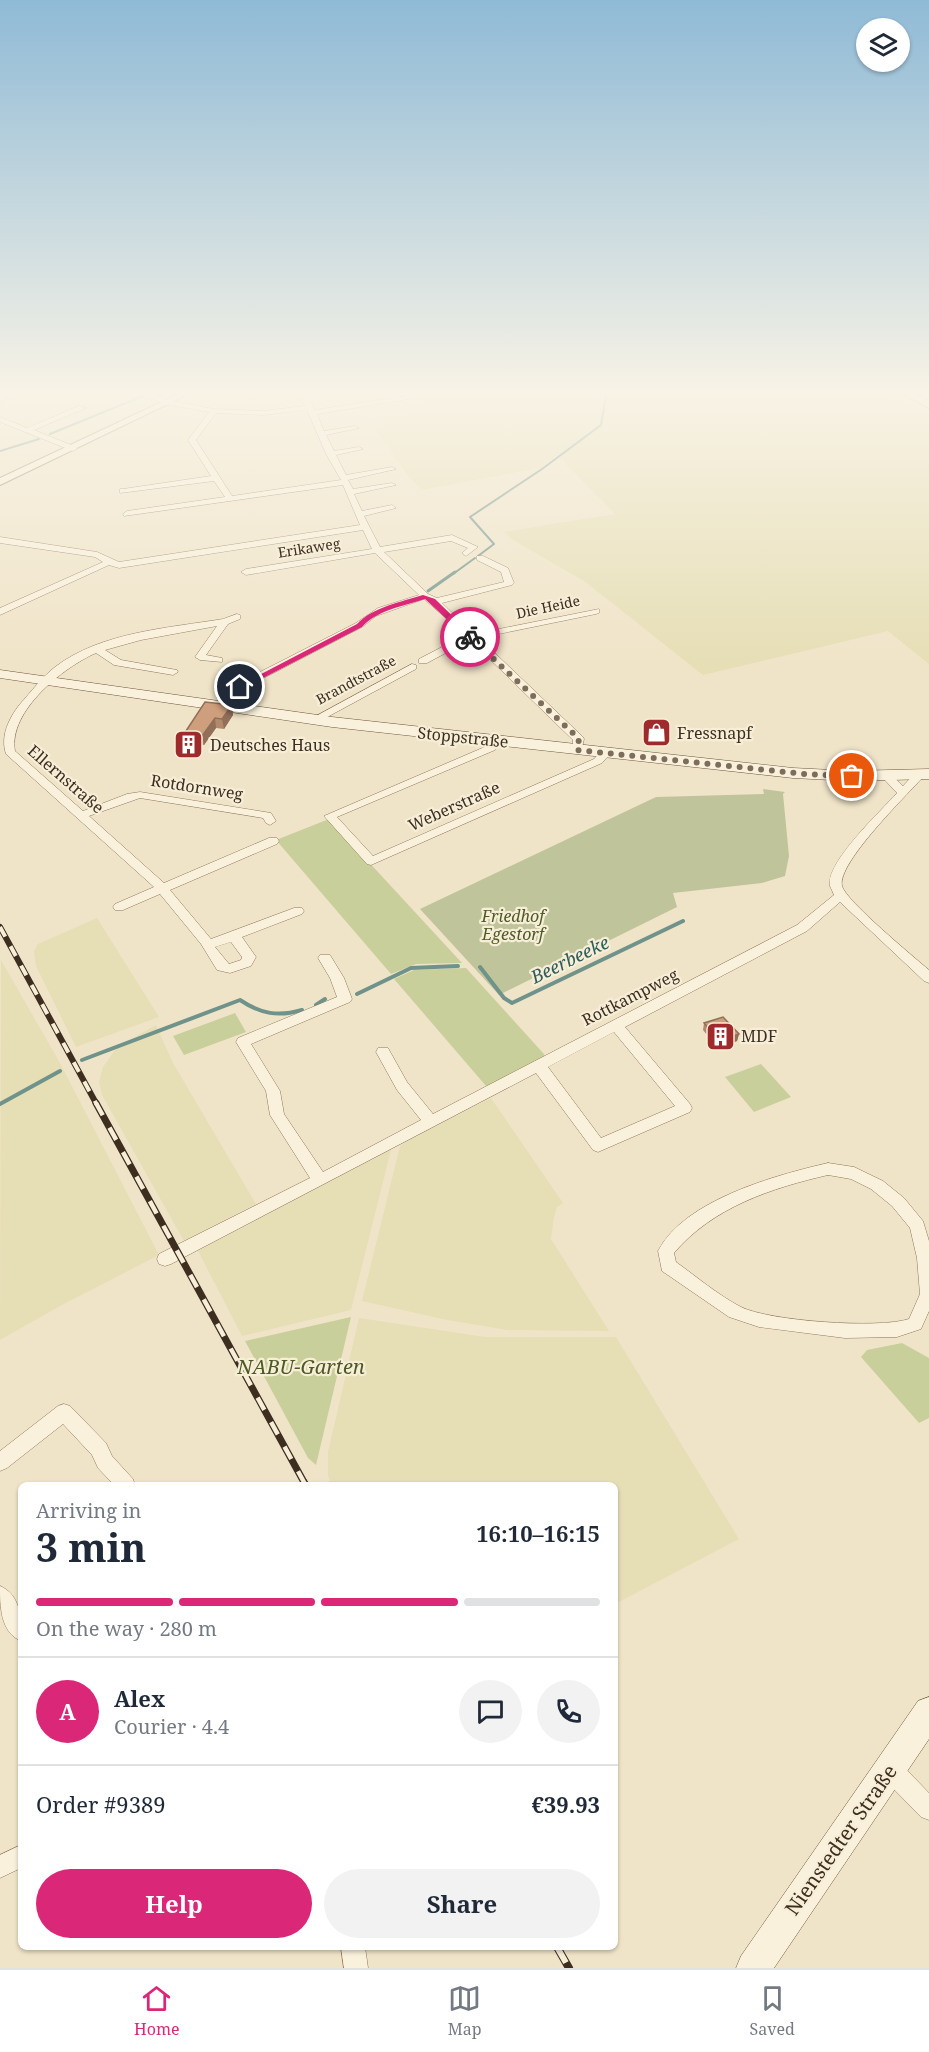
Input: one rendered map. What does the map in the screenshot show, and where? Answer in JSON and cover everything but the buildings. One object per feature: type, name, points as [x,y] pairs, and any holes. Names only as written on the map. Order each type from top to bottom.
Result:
[{"type":"main road","name":"Stoppstraße","points":[[0,674],[314,720],[577,750],[805,774],[924,774]]},
{"type":"main road","name":"Nienstedter Straße","points":[[753,1968],[929,1712]]},
{"type":"street","points":[[123,490],[186,482]]},
{"type":"street","points":[[219,482],[230,499]]},
{"type":"street","points":[[127,514],[335,482]]},
{"type":"street","points":[[347,482],[377,550],[576,736],[579,739],[577,750]]},
{"type":"street","points":[[350,492],[392,485]]},
{"type":"street","points":[[359,514],[392,508]]},
{"type":"street","points":[[0,540],[97,555],[119,565],[365,527]]},
{"type":"street","name":"Erikaweg","points":[[246,572],[452,538],[474,547],[466,553]]},
{"type":"street","points":[[434,602],[503,588],[508,583],[505,570],[480,558]]},
{"type":"street","points":[[0,612],[109,562]]},
{"type":"street","points":[[222,696],[359,626],[365,619],[377,613],[425,596]]},
{"type":"street","name":"Die Heide","points":[[470,637],[596,610]]},
{"type":"street","points":[[46,680],[64,665],[98,650],[148,635],[225,622],[237,617]]},
{"type":"street","points":[[218,660],[200,657],[225,622]]},
{"type":"street","points":[[423,662],[470,637]]},
{"type":"street","points":[[98,650],[118,663],[173,672]]},
{"type":"street","name":"Brandtstraße","points":[[314,720],[412,667]]},
{"type":"street","name":"Ellernstraße","points":[[46,680],[14,720],[8,742],[10,752],[162,888],[207,943],[222,967],[230,969],[246,963],[249,957],[234,936]]},
{"type":"street","name":"Weberstraße","points":[[500,741],[490,748],[332,814],[332,819],[371,861],[598,761],[605,753]]},
{"type":"street","points":[[924,774],[903,793],[841,865],[836,885],[842,897],[929,978]]},
{"type":"street","points":[[886,775],[903,793]]},
{"type":"street","name":"Rotdornweg","points":[[82,815],[130,796],[140,795],[267,815],[270,820]]},
{"type":"street","points":[[119,907],[273,841]]},
{"type":"street","name":"Rottkampweg","points":[[165,1258],[244,1220],[802,928],[829,903],[842,897]]},
{"type":"street","points":[[207,943],[215,943],[298,911]]},
{"type":"street","points":[[319,1179],[277,1114],[273,1091],[243,1042],[345,999],[337,978],[325,958]]},
{"type":"street","points":[[538,1065],[598,1146],[685,1108],[616,1025]]},
{"type":"street","points":[[383,1052],[402,1086],[430,1121]]},
{"type":"street","points":[[828,1169],[854,1173],[878,1185],[898,1202],[917,1226],[925,1258],[928,1294],[915,1324],[897,1330],[845,1331],[759,1320],[735,1312],[668,1266],[666,1251],[690,1225],[740,1198],[802,1174],[828,1169]]},
{"type":"street","points":[[0,1462],[64,1412],[99,1449],[105,1462],[123,1482]]},
{"type":"street","points":[[0,1596],[18,1626]]},
{"type":"street","points":[[890,1769],[929,1809]]},
{"type":"street","points":[[0,1868],[18,1858]]},
{"type":"street","points":[[353,1950],[356,1968]]},
{"type":"shaded area","points":[[414,482],[466,482],[422,490]]},
{"type":"shaded area","points":[[583,482],[929,482],[929,664],[888,631],[703,675],[584,581],[513,540],[504,532],[615,514]]},
{"type":"shaded area","points":[[97,918],[159,1017],[76,1047],[36,966],[34,951],[38,944]]},
{"type":"shaded area","points":[[1,960],[60,1063],[159,1255],[0,1340]]},
{"type":"shaded area","points":[[156,1025],[173,1063],[256,1204],[184,1241],[102,1095],[99,1082],[103,1067],[117,1047]]},
{"type":"shaded area","points":[[491,1098],[563,1203],[557,1207],[551,1239],[609,1331],[507,1330],[447,1320],[362,1301],[400,1146],[413,1137]]},
{"type":"shaded area","points":[[392,1146],[351,1310],[242,1336],[197,1249]]},
{"type":"shaded area","points":[[359,1318],[485,1337],[616,1337],[739,1539],[618,1602],[618,1482],[330,1482],[328,1452]]},
{"type":"green space","name":"Friedhof Egestorf","points":[[763,789],[785,792],[783,794],[789,856],[785,876],[762,883],[673,893],[677,907],[499,995],[420,909],[656,797],[764,794]]},
{"type":"green space","points":[[329,819],[462,963],[416,964],[391,974],[276,840]]},
{"type":"green space","points":[[466,968],[544,1054],[545,1058],[486,1086],[394,979],[414,970]]},
{"type":"green space","points":[[235,1013],[246,1032],[184,1055],[173,1036]]},
{"type":"green space","points":[[761,1064],[791,1097],[754,1112],[725,1077]]},
{"type":"green space","name":"NABU-Garten","points":[[351,1317],[316,1465],[308,1458],[245,1341]]},
{"type":"green space","points":[[902,1343],[929,1358],[929,1418],[919,1423],[861,1357],[867,1350]]},
{"type":"waterway","points":[[478,556],[494,544],[470,517],[523,482]]},
{"type":"waterway","points":[[453,574],[475,558]]},
{"type":"waterway","points":[[428,591],[455,572]]},
{"type":"waterway","name":"Beerbeeke","points":[[480,967],[504,998],[512,1003],[683,921]]},
{"type":"waterway","name":"Beerbeeke","points":[[357,994],[411,968],[458,966]]},
{"type":"waterway","name":"Beerbeeke","points":[[316,1005],[325,999]]},
{"type":"waterway","name":"Beerbeeke","points":[[82,1060],[240,1000],[270,1013],[302,1010]]},
{"type":"waterway","name":"Beerbeeke","points":[[0,1104],[60,1071]]},
{"type":"railway","points":[[0,927],[97,1105]]},
{"type":"railway","points":[[96,1103],[304,1482]]},
{"type":"railway","points":[[559,1950],[569,1968]]},
{"type":"way so far","points":[[470,637],[579,739],[577,750],[805,774],[852,776]]},
{"type":"place","name":"Fressnapf","points":[[656,733]]},
{"type":"place","name":"Deutsches Haus","points":[[189,745]]},
{"type":"place","name":"MDF","points":[[720,1036]]},
{"type":"route","points":[[240,687],[359,626],[365,619],[377,613],[425,596],[433,600],[470,637]]}]
